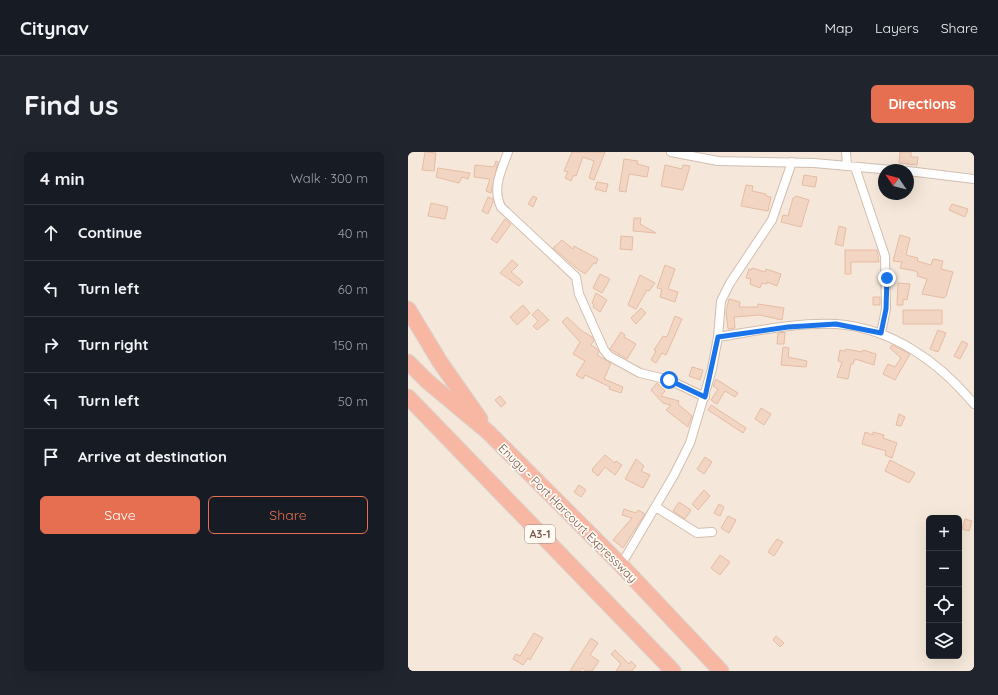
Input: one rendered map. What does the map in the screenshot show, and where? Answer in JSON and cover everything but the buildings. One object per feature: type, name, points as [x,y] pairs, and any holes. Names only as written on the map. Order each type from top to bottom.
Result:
[{"type":"highway","points":[[408,310],[440,362],[488,432]]},
{"type":"highway","name":"Enugu - Port Harcourt Expressway","points":[[408,362],[488,432],[621,565],[721,671]]},
{"type":"highway","name":"A3-1","points":[[408,397],[673,671]]},
{"type":"street","points":[[508,152],[497,185],[497,198],[501,208],[576,277],[579,294],[604,350],[617,362],[634,370],[669,380],[705,397]]},
{"type":"street","points":[[671,152],[704,159],[729,162],[792,162],[878,169]]},
{"type":"street","points":[[728,152],[729,162]]},
{"type":"street","points":[[846,152],[885,256],[887,278],[886,309],[881,333]]},
{"type":"street","points":[[621,565],[685,455],[705,397],[718,337],[720,306],[725,292],[772,220],[792,162]]},
{"type":"street","points":[[914,172],[974,179]]},
{"type":"street","points":[[718,337],[788,327],[836,324],[881,333],[903,343],[922,356],[951,379],[974,404]]},
{"type":"street","points":[[656,506],[697,533],[712,532]]},
{"type":"shaded area","points":[[408,152],[974,152],[974,671],[408,671]]},
{"type":"route","points":[[669,380],[705,397],[718,337],[788,327],[836,324],[881,333],[886,309],[887,278]]}]
